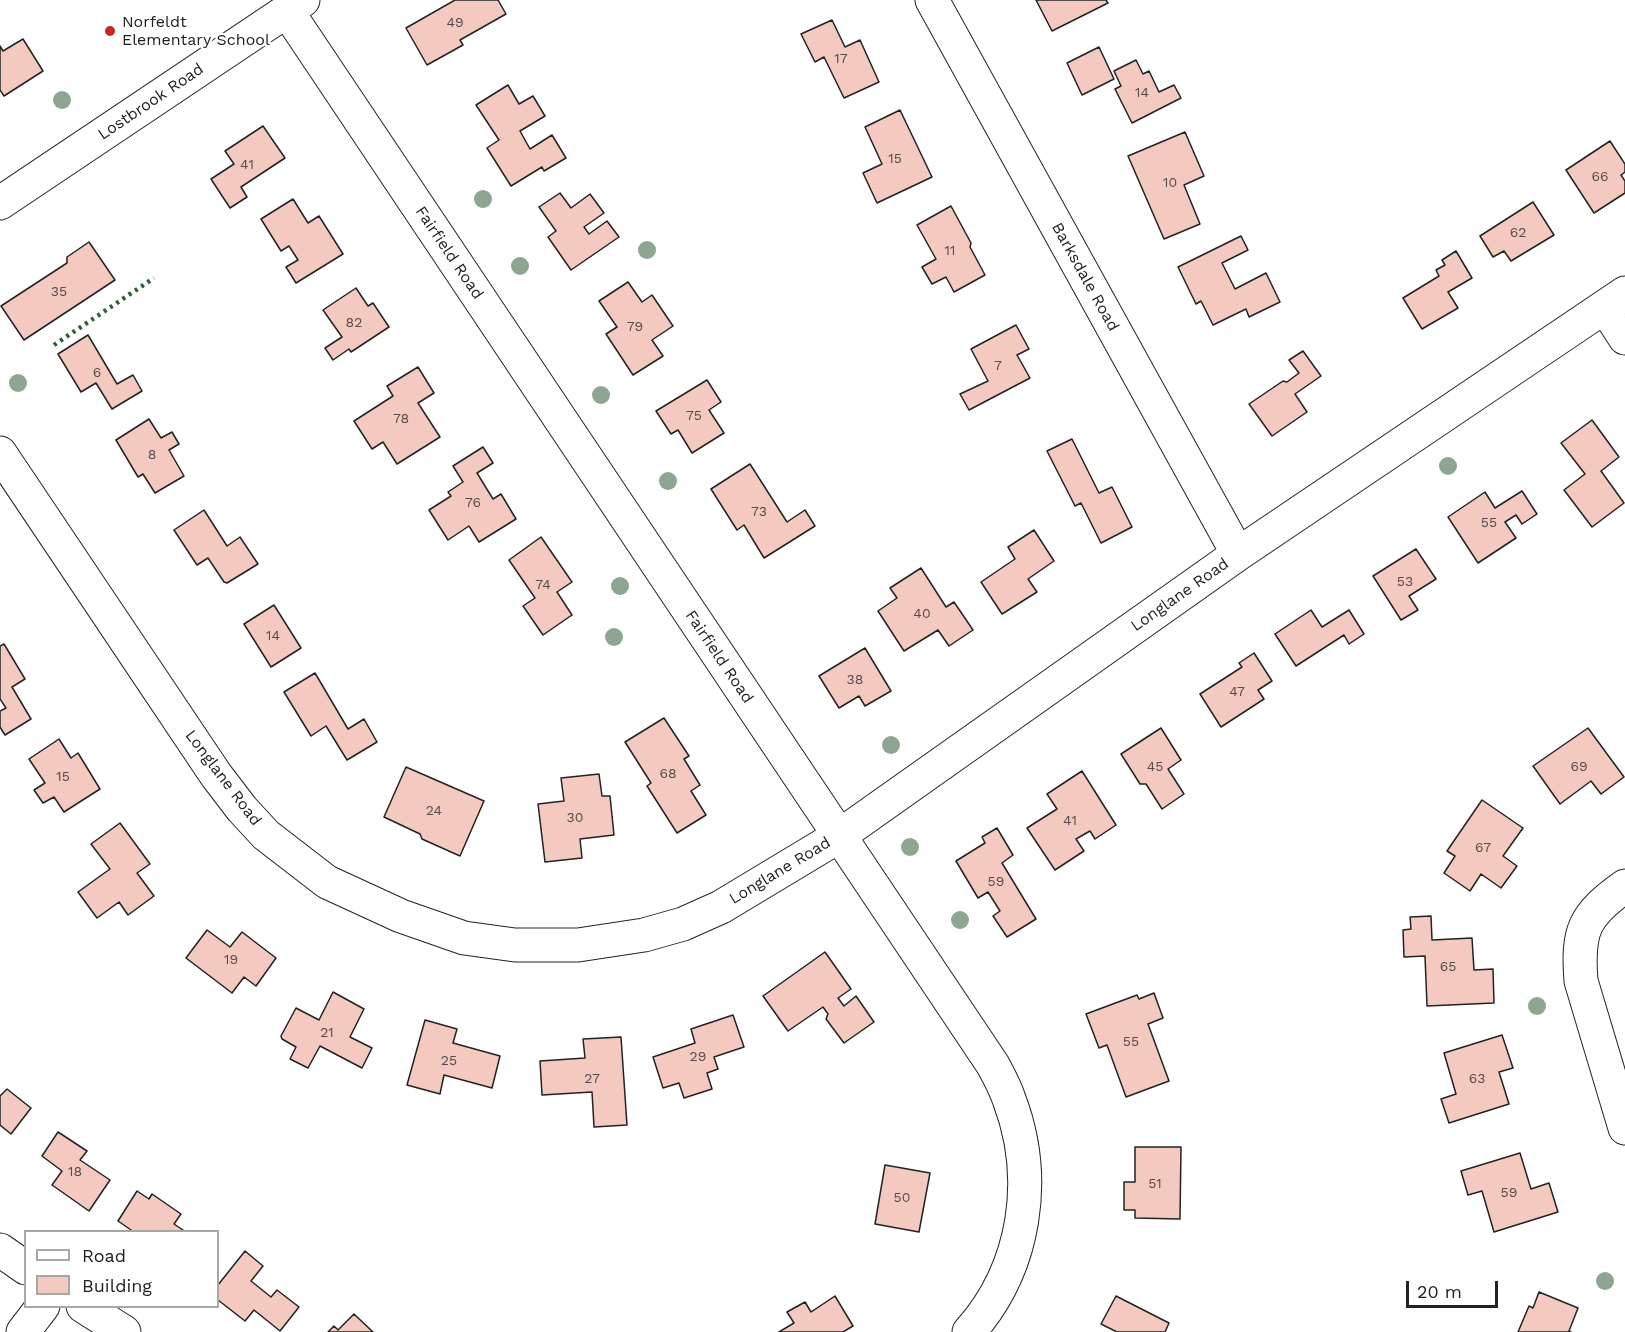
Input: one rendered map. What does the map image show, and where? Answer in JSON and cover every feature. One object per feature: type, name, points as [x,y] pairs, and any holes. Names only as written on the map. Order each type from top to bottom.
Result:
[{"type":"street","name":"Barksdale Road","points":[[933,0],[1238,554]]},
{"type":"street","name":"Lostbrook Road","points":[[0,203],[295,5]]},
{"type":"street","name":"Fairfield Road","points":[[295,5],[839,836],[993,1065],[1009,1099],[1019,1133],[1024,1167],[1025,1202],[1020,1233],[1006,1277],[984,1316],[969,1332]]},
{"type":"street","name":"Longlane Road","points":[[0,453],[216,775],[242,809],[267,835],[327,882],[401,916],[464,938],[515,945],[578,945],[644,935],[683,924],[721,907],[839,836],[1238,554],[1615,300]]},
{"type":"street","points":[[1615,300],[1625,338]]},
{"type":"street","points":[[1625,886],[1594,910],[1585,924],[1579,960],[1581,981],[1625,1128]]},
{"type":"street","points":[[0,1250],[24,1267]]},
{"type":"street","points":[[23,1332],[41,1308]]},
{"type":"street","points":[[86,1308],[124,1332]]},
{"type":"building","points":[[455,0],[498,0],[506,14],[460,40],[463,45],[427,65],[406,28]]},
{"type":"building","points":[[1036,0],[1106,0],[1108,3],[1052,31]]},
{"type":"building","points":[[832,20],[845,47],[860,40],[879,82],[844,98],[824,57],[815,62],[801,34]]},
{"type":"building","points":[[23,39],[43,71],[4,96],[0,90],[0,46],[3,51]]},
{"type":"building","points":[[1099,47],[1114,79],[1082,95],[1067,63]]},
{"type":"building","points":[[1136,60],[1143,74],[1149,71],[1159,92],[1174,85],[1181,98],[1132,123],[1115,89],[1121,86],[1114,71]]},
{"type":"building","points":[[508,85],[519,104],[533,96],[545,116],[520,131],[530,149],[552,135],[566,158],[544,171],[542,167],[511,186],[487,148],[499,140],[476,105]]},
{"type":"building","points":[[900,110],[932,177],[877,203],[863,173],[882,164],[865,127]]},
{"type":"building","points":[[263,126],[285,158],[241,187],[247,197],[230,208],[211,179],[234,164],[225,151]]},
{"type":"building","points":[[1185,132],[1204,176],[1184,185],[1200,224],[1164,239],[1128,156]]},
{"type":"building","points":[[1610,141],[1625,164],[1625,172],[1621,175],[1625,181],[1625,193],[1594,213],[1566,170]]},
{"type":"building","points":[[560,193],[571,208],[590,194],[604,213],[584,227],[589,234],[607,221],[619,237],[571,270],[548,237],[556,231],[539,207]]},
{"type":"building","points":[[293,199],[308,223],[319,216],[343,254],[296,283],[286,267],[298,260],[289,246],[281,251],[261,219]]},
{"type":"building","points":[[1533,202],[1554,235],[1511,261],[1504,251],[1493,257],[1480,236]]},
{"type":"building","points":[[951,206],[985,275],[954,292],[946,277],[932,284],[922,267],[936,259],[917,225]]},
{"type":"building","points":[[1241,236],[1248,250],[1222,263],[1235,289],[1266,273],[1280,302],[1249,317],[1246,309],[1213,325],[1201,301],[1196,304],[1178,267]]},
{"type":"building","points":[[89,242],[115,280],[24,340],[1,306],[67,263],[67,257]]},
{"type":"building","points":[[1456,251],[1472,278],[1448,292],[1458,308],[1422,329],[1403,298],[1439,276],[1436,270],[1445,265],[1442,260]]},
{"type":"building","points":[[628,282],[642,302],[652,295],[673,326],[652,340],[663,356],[633,375],[606,334],[617,327],[599,301]]},
{"type":"building","points":[[356,288],[368,306],[373,303],[389,327],[351,352],[349,349],[333,360],[325,348],[342,337],[323,310]]},
{"type":"building","points":[[1016,325],[1029,349],[1017,355],[1030,378],[969,410],[960,394],[988,381],[971,349]]},
{"type":"building","points":[[88,335],[117,384],[133,375],[142,391],[112,409],[96,383],[81,392],[58,354]]},
{"type":"building","points":[[1303,351],[1321,376],[1295,394],[1307,412],[1272,436],[1249,404],[1299,373],[1289,360]]},
{"type":"building","points":[[418,367],[434,393],[418,403],[440,437],[397,464],[383,442],[372,449],[354,421],[393,396],[387,386]]},
{"type":"building","points":[[707,380],[721,402],[709,410],[724,433],[692,453],[678,430],[671,434],[656,411]]},
{"type":"building","points":[[149,419],[161,438],[172,432],[179,444],[169,450],[184,476],[155,493],[143,474],[138,477],[116,440]]},
{"type":"building","points":[[1592,420],[1619,457],[1601,471],[1624,503],[1592,527],[1564,490],[1585,474],[1561,443]]},
{"type":"building","points":[[1072,439],[1099,493],[1112,487],[1132,527],[1101,543],[1081,503],[1075,506],[1047,451]]},
{"type":"building","points":[[483,447],[493,463],[477,473],[493,499],[501,494],[516,519],[479,542],[469,526],[448,540],[429,510],[451,496],[448,492],[463,482],[453,466]]},
{"type":"building","points":[[750,464],[787,522],[805,510],[815,526],[764,558],[744,525],[737,530],[711,489]]},
{"type":"building","points":[[1522,491],[1537,514],[1522,524],[1516,515],[1505,522],[1516,538],[1478,563],[1448,517],[1485,492],[1495,508]]},
{"type":"building","points":[[204,510],[227,546],[240,537],[258,564],[227,583],[208,558],[197,565],[174,530]]},
{"type":"building","points":[[1034,530],[1054,561],[1028,579],[1037,592],[1002,614],[981,582],[1015,559],[1008,547]]},
{"type":"building","points":[[541,537],[572,582],[557,592],[572,615],[543,635],[523,606],[535,598],[509,560]]},
{"type":"building","points":[[1416,549],[1436,579],[1409,596],[1418,610],[1401,620],[1373,576]]},
{"type":"building","points":[[921,568],[946,607],[954,602],[973,630],[949,646],[938,630],[904,651],[878,611],[897,598],[890,588]]},
{"type":"building","points":[[274,605],[301,648],[271,667],[244,624]]},
{"type":"building","points":[[1311,610],[1322,627],[1349,610],[1364,634],[1349,644],[1344,635],[1296,666],[1275,634]]},
{"type":"building","points":[[4,644],[25,679],[12,687],[31,719],[5,735],[0,727],[0,711],[6,708],[0,699],[0,646]]},
{"type":"building","points":[[865,648],[891,691],[865,706],[859,696],[839,708],[819,676]]},
{"type":"building","points":[[1254,653],[1272,681],[1258,690],[1264,699],[1221,727],[1200,694],[1242,667],[1239,663]]},
{"type":"building","points":[[315,673],[348,729],[364,719],[377,742],[347,760],[326,726],[311,736],[284,692]]},
{"type":"building","points":[[664,718],[689,756],[684,759],[700,785],[691,791],[706,815],[677,833],[647,786],[651,783],[625,742]]},
{"type":"building","points":[[1161,728],[1181,760],[1168,769],[1184,794],[1162,809],[1146,784],[1140,784],[1121,754]]},
{"type":"building","points":[[1588,728],[1624,777],[1601,794],[1591,781],[1560,804],[1533,766]]},
{"type":"building","points":[[59,739],[71,758],[78,753],[100,789],[64,812],[54,797],[43,803],[34,790],[45,783],[29,759]]},
{"type":"building","points":[[406,767],[484,801],[460,856],[422,839],[420,834],[384,817]]},
{"type":"building","points":[[1082,771],[1116,825],[1095,839],[1090,831],[1076,839],[1084,851],[1055,870],[1027,828],[1057,809],[1047,794]]},
{"type":"building","points":[[599,774],[602,796],[610,796],[614,835],[580,839],[582,858],[545,862],[538,804],[564,801],[561,778]]},
{"type":"building","points":[[1482,800],[1523,828],[1503,856],[1517,866],[1501,888],[1481,874],[1470,891],[1444,873],[1455,856],[1447,851]]},
{"type":"building","points":[[120,823],[150,864],[137,873],[154,896],[128,915],[119,902],[97,918],[78,892],[110,869],[91,844]]},
{"type":"building","points":[[997,828],[1013,855],[1002,863],[1036,919],[1007,937],[993,916],[1000,911],[988,892],[978,898],[956,861],[985,843],[982,837]]},
{"type":"building","points":[[1431,916],[1432,940],[1472,938],[1474,970],[1493,969],[1494,1003],[1427,1006],[1425,956],[1404,957],[1403,930],[1411,929],[1410,917]]},
{"type":"building","points":[[207,930],[230,947],[242,932],[276,958],[256,986],[244,977],[232,993],[186,958]]},
{"type":"building","points":[[825,952],[851,989],[838,998],[844,1006],[856,996],[874,1022],[844,1043],[826,1019],[828,1014],[823,1007],[788,1031],[763,996]]},
{"type":"building","points":[[333,992],[364,1009],[350,1037],[372,1048],[362,1068],[320,1046],[308,1068],[290,1059],[296,1047],[282,1039],[281,1036],[296,1008],[319,1020]]},
{"type":"building","points":[[1154,993],[1163,1018],[1148,1024],[1169,1081],[1126,1097],[1107,1045],[1099,1048],[1086,1014],[1137,995],[1139,999]]},
{"type":"building","points":[[733,1015],[744,1047],[714,1057],[718,1069],[707,1073],[712,1089],[684,1098],[679,1083],[663,1088],[653,1057],[695,1043],[691,1029]]},
{"type":"building","points":[[425,1020],[457,1029],[453,1043],[500,1056],[492,1088],[444,1075],[440,1094],[407,1085]]},
{"type":"building","points":[[1502,1035],[1513,1068],[1499,1072],[1509,1104],[1449,1123],[1441,1099],[1456,1094],[1444,1053]]},
{"type":"building","points":[[621,1037],[627,1125],[594,1127],[592,1092],[542,1095],[540,1061],[585,1058],[583,1039]]},
{"type":"building","points":[[7,1089],[31,1108],[11,1134],[0,1125],[0,1096]]},
{"type":"building","points":[[58,1132],[87,1151],[80,1160],[110,1180],[89,1211],[52,1185],[62,1171],[42,1156]]},
{"type":"building","points":[[1135,1147],[1181,1147],[1180,1219],[1135,1218],[1135,1210],[1124,1210],[1124,1182],[1135,1182]]},
{"type":"building","points":[[1520,1153],[1531,1189],[1549,1183],[1558,1212],[1494,1232],[1482,1191],[1468,1195],[1461,1171]]},
{"type":"building","points":[[885,1165],[930,1173],[919,1232],[875,1224]]},
{"type":"building","points":[[137,1191],[149,1199],[152,1194],[181,1214],[174,1224],[183,1230],[131,1230],[118,1221]]},
{"type":"building","points":[[245,1251],[263,1266],[251,1281],[271,1297],[277,1290],[299,1307],[280,1331],[254,1310],[245,1321],[219,1301],[219,1284]]},
{"type":"building","points":[[1539,1292],[1578,1308],[1569,1331],[1571,1332],[1518,1332],[1529,1306],[1533,1308]]},
{"type":"building","points":[[835,1296],[853,1326],[843,1332],[779,1332],[794,1323],[787,1312],[805,1302],[811,1312]]},
{"type":"building","points":[[1116,1296],[1169,1323],[1165,1332],[1117,1332],[1101,1324]]},
{"type":"building","points":[[354,1314],[373,1332],[328,1332],[334,1326],[338,1330]]},
{"type":"hedge","points":[[54,345],[154,278]]},
{"type":"place","name":"Norfeldt Elementary School","points":[[110,31]]}]
